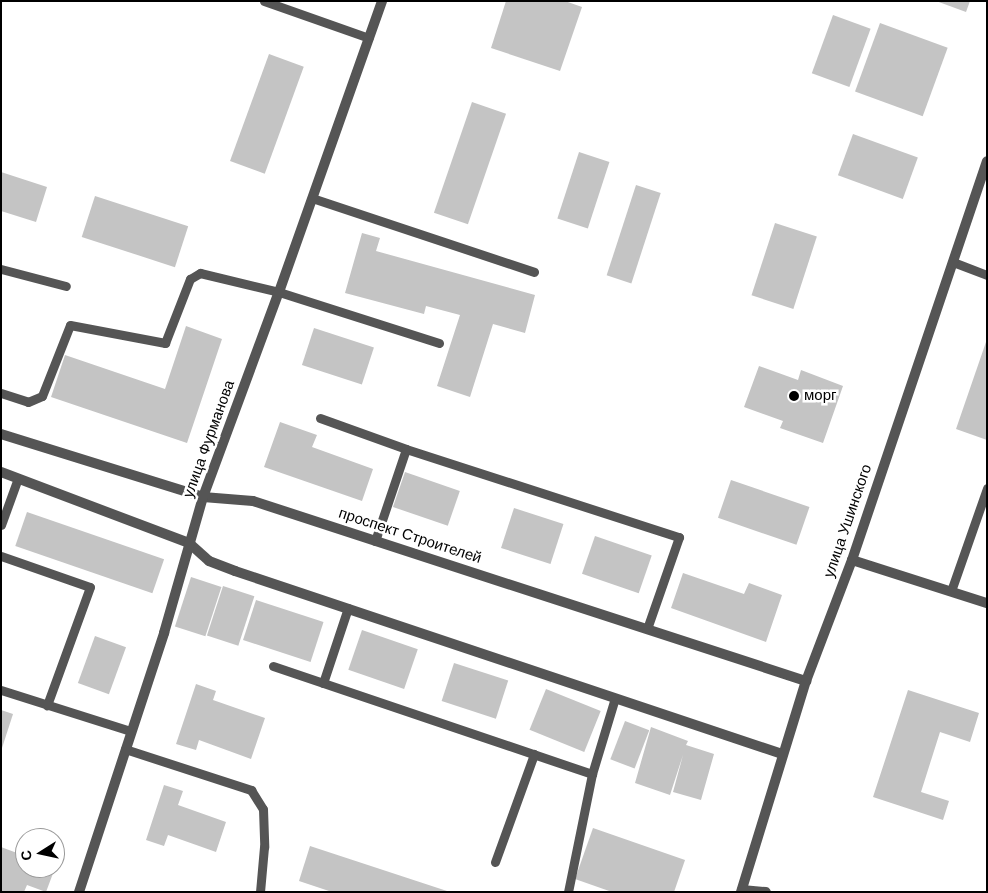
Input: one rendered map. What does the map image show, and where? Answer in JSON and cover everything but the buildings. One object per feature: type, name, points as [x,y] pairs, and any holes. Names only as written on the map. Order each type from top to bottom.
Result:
[{"type":"street","name":"улица Фурманова","points":[[79,892],[130,731],[164,633],[203,497],[279,292],[382,1]]},
{"type":"street","name":"улица Ушинского","points":[[742,891],[782,754],[806,681],[852,560],[987,161]]},
{"type":"street","name":"проспект Строителей","points":[[1,434],[203,497],[254,501],[806,681]]},
{"type":"street","points":[[1,472],[189,543],[209,561],[234,572],[348,608],[782,754]]},
{"type":"street","points":[[852,560],[987,603]]},
{"type":"street","points":[[742,891],[766,892]]},
{"type":"lane","points":[[264,1],[369,38]]},
{"type":"lane","points":[[312,198],[534,272]]},
{"type":"lane","points":[[952,262],[987,275]]},
{"type":"lane","points":[[1,269],[66,286]]},
{"type":"lane","points":[[1,393],[28,402],[42,396],[70,325],[165,343],[190,279],[200,273],[279,292],[439,343]]},
{"type":"lane","points":[[320,418],[406,449],[679,537],[646,630]]},
{"type":"lane","points":[[375,541],[406,449]]},
{"type":"lane","points":[[1,525],[18,478]]},
{"type":"lane","points":[[951,591],[986,494]]},
{"type":"lane","points":[[1,556],[90,587],[47,706]]},
{"type":"lane","points":[[324,683],[348,608]]},
{"type":"lane","points":[[273,666],[592,774]]},
{"type":"lane","points":[[1,690],[130,731]]},
{"type":"lane","points":[[568,892],[592,774],[615,698]]},
{"type":"lane","points":[[125,749],[251,790],[263,809],[264,847],[260,892]]},
{"type":"lane","points":[[495,862],[534,754]]},
{"type":"place","name":"морг","points":[[794,396]]}]
